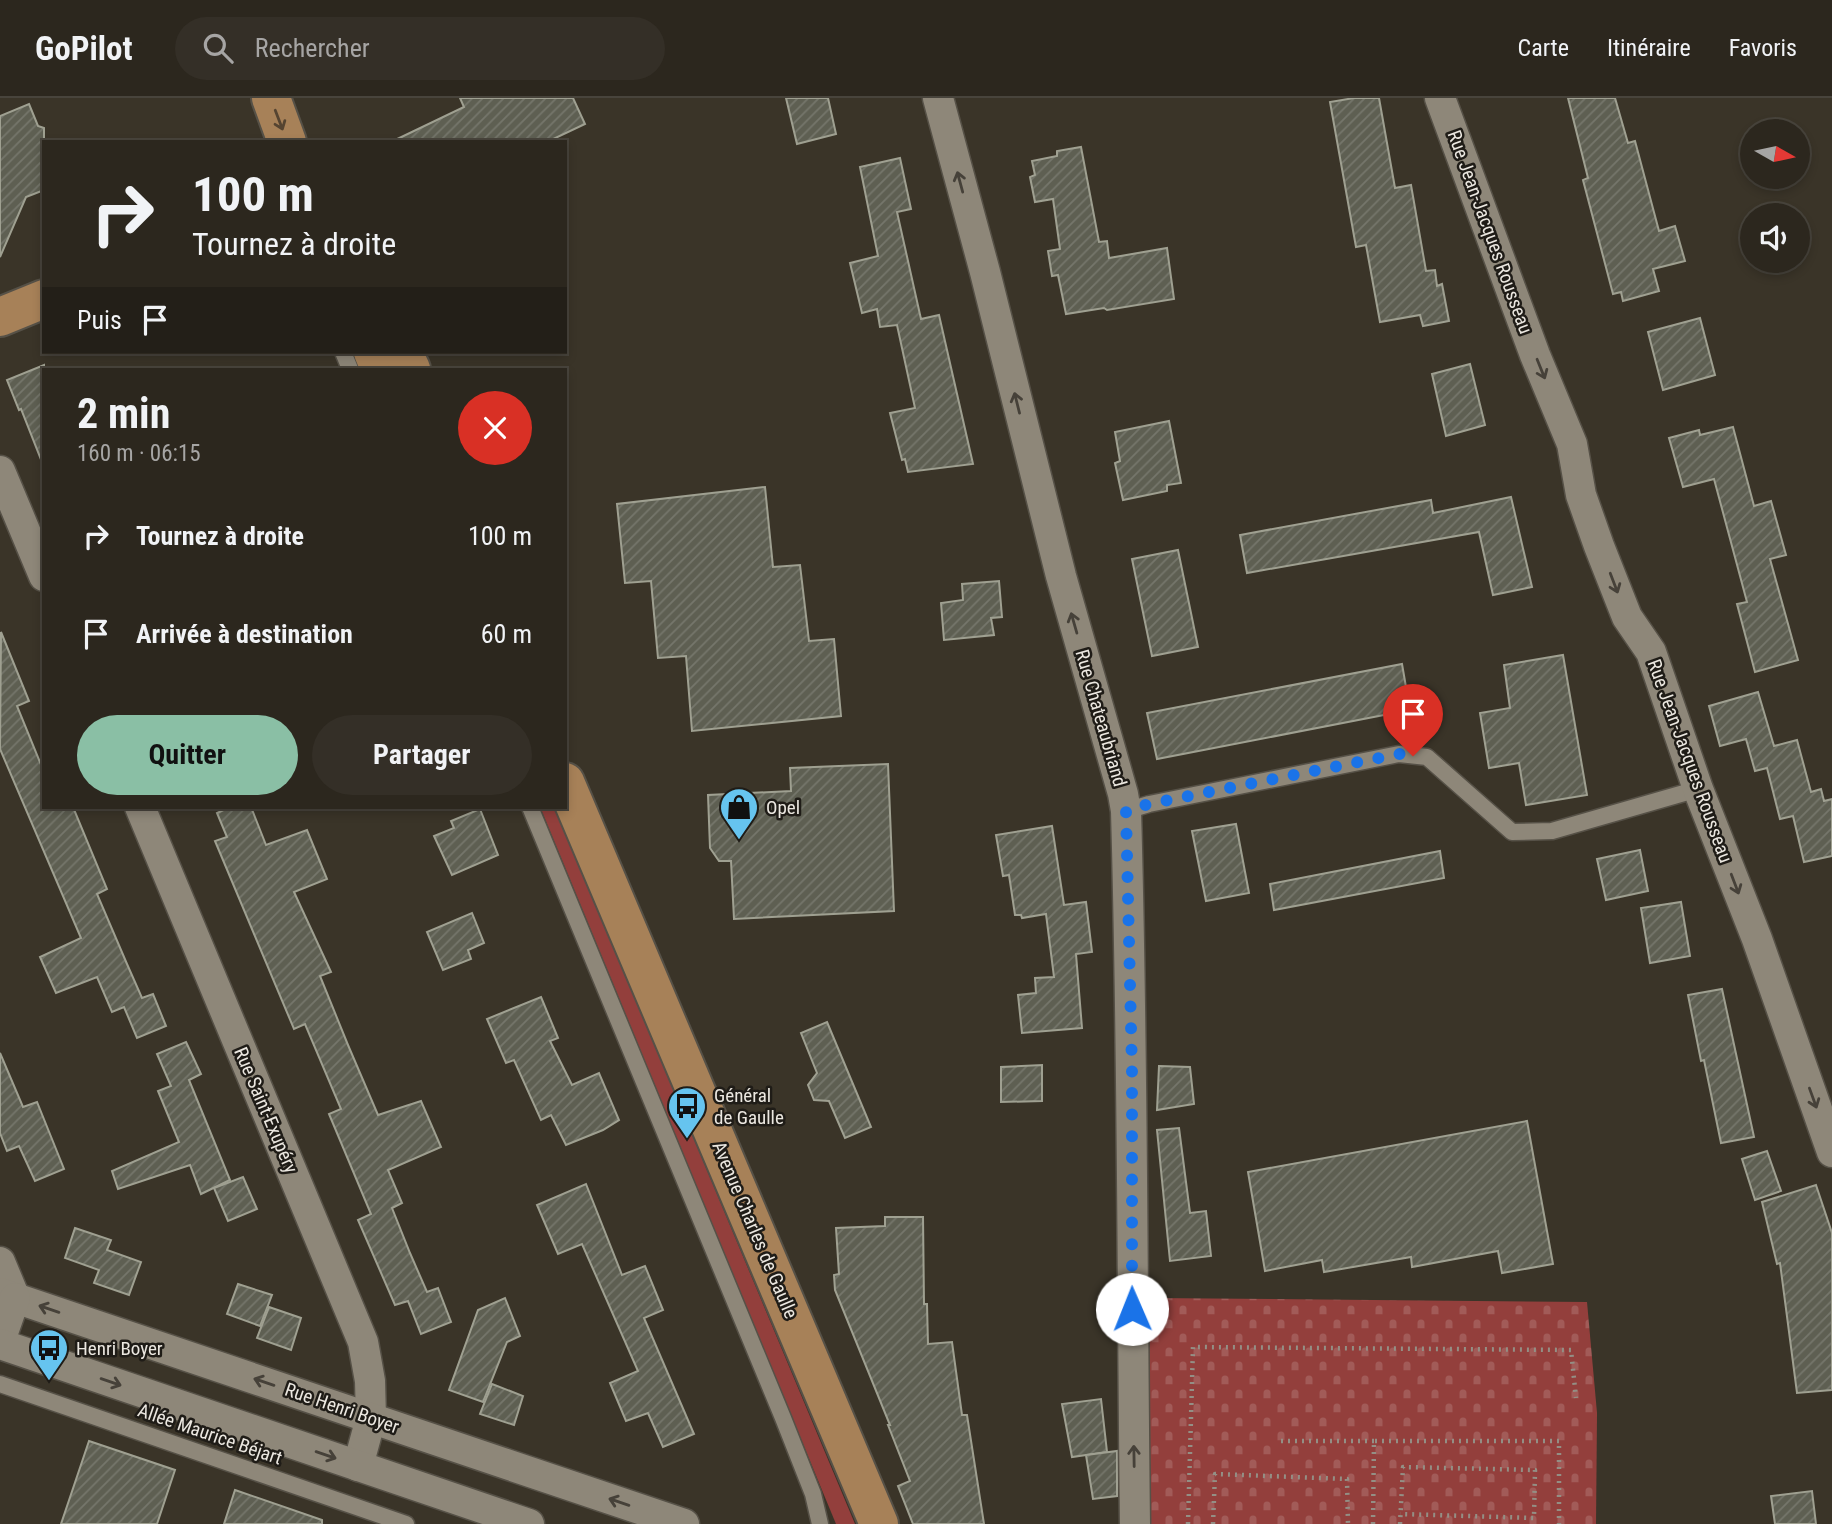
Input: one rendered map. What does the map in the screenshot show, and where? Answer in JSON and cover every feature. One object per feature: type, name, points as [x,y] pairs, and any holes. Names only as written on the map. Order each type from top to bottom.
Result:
[{"type":"main road","points":[[271,98],[286,140]]},
{"type":"main road","points":[[298,98],[312,140]]},
{"type":"main road","points":[[0,317],[42,300]]},
{"type":"main road","name":"Avenue Charles de Gaulle","points":[[567,787],[879,1524]]},
{"type":"street","name":"Rue Chateaubriand","points":[[938,98],[985,272],[1061,576],[1126,811],[1132,1070],[1130,1162],[1135,1524]]},
{"type":"street","name":"Rue Jean-Jacques Rousseau","points":[[1440,98],[1535,355],[1572,444],[1581,495],[1628,617],[1651,652],[1698,789],[1757,939],[1832,1152]]},
{"type":"street","points":[[0,471],[42,571]]},
{"type":"street","name":"Rue Saint-Exupéry","points":[[141,809],[363,1342],[370,1381],[371,1418],[358,1466]]},
{"type":"street","points":[[0,1262],[7,1295],[0,1343],[528,1524]]},
{"type":"street","name":"Rue Henri Boyer","points":[[7,1295],[684,1524]]},
{"type":"lane","points":[[1126,811],[1149,804],[1399,754],[1427,757],[1512,832],[1552,831],[1698,789]]},
{"type":"lane","points":[[531,809],[783,1418],[813,1494],[820,1524]]},
{"type":"lane","name":"Allée Maurice Béjart","points":[[0,1384],[406,1524]]},
{"type":"path","points":[[1188,1524],[1193,1347],[1571,1350],[1576,1398]]},
{"type":"path","points":[[1281,1441],[1559,1441],[1559,1524]]},
{"type":"path","points":[[1373,1524],[1374,1441]]},
{"type":"path","points":[[1400,1514],[1534,1518],[1535,1470],[1404,1467],[1400,1514],[1400,1524]]},
{"type":"path","points":[[1213,1524],[1215,1474],[1346,1479],[1348,1524]]},
{"type":"green space","points":[[541,809],[556,809],[855,1524],[836,1524]]},
{"type":"green space","points":[[1150,1298],[1587,1302],[1597,1413],[1596,1524],[1148,1524]]},
{"type":"building","points":[[460,98],[573,98],[585,124],[551,140],[395,140],[464,107]]},
{"type":"building","points":[[786,98],[828,98],[836,134],[797,144]]},
{"type":"building","points":[[1379,98],[1395,188],[1411,185],[1426,271],[1435,270],[1437,286],[1442,284],[1449,321],[1423,326],[1420,315],[1380,322],[1366,245],[1356,247],[1330,102]]},
{"type":"building","points":[[1568,98],[1615,98],[1628,143],[1635,141],[1659,231],[1675,226],[1685,261],[1653,269],[1659,291],[1623,301],[1621,292],[1613,294],[1583,180],[1588,178]]},
{"type":"building","points":[[29,104],[38,126],[44,128],[44,140],[42,191],[26,197],[0,257],[0,116]]},
{"type":"building","points":[[1081,147],[1099,242],[1107,241],[1109,258],[1167,248],[1174,299],[1066,314],[1058,275],[1052,276],[1048,251],[1060,249],[1053,199],[1035,202],[1030,177],[1035,175],[1032,161],[1057,156],[1057,151]]},
{"type":"building","points":[[900,158],[911,209],[897,212],[921,319],[939,315],[973,464],[908,472],[905,459],[902,460],[890,413],[915,408],[897,325],[880,327],[877,309],[862,313],[850,263],[878,256],[860,167]]},
{"type":"building","points":[[1700,318],[1715,375],[1663,390],[1648,332]]},
{"type":"building","points":[[1470,364],[1485,425],[1446,436],[1432,374]]},
{"type":"building","points":[[44,365],[42,462],[21,409],[19,410],[7,380]]},
{"type":"building","points":[[1169,421],[1181,483],[1167,485],[1167,491],[1123,500],[1115,463],[1120,461],[1115,432]]},
{"type":"building","points":[[1733,427],[1754,506],[1771,501],[1786,555],[1770,559],[1798,660],[1755,672],[1737,604],[1747,602],[1714,479],[1683,487],[1669,438],[1699,430],[1700,435]]},
{"type":"building","points":[[765,487],[773,567],[800,565],[809,641],[834,639],[841,716],[692,731],[686,656],[658,658],[651,581],[625,583],[617,504]]},
{"type":"building","points":[[1511,497],[1532,587],[1493,595],[1479,532],[1247,573],[1240,535],[1431,500],[1433,513]]},
{"type":"building","points":[[1178,550],[1198,647],[1152,656],[1132,559]]},
{"type":"building","points":[[999,581],[1002,617],[991,618],[994,635],[944,640],[941,603],[963,600],[962,584]]},
{"type":"building","points":[[1,632],[29,701],[17,706],[42,767],[42,809],[74,809],[107,889],[97,894],[142,998],[153,994],[166,1026],[137,1038],[124,1007],[112,1012],[97,977],[56,993],[40,957],[81,938],[0,749]]},
{"type":"building","points":[[1563,655],[1587,795],[1526,805],[1519,763],[1489,768],[1480,713],[1510,708],[1504,665]]},
{"type":"building","points":[[1402,664],[1410,710],[1157,759],[1147,713]]},
{"type":"building","points":[[1758,692],[1774,746],[1797,740],[1811,792],[1821,789],[1824,801],[1832,799],[1832,856],[1804,862],[1793,816],[1780,819],[1767,768],[1755,771],[1746,739],[1720,746],[1709,706]]},
{"type":"building","points":[[888,764],[894,911],[734,919],[731,861],[719,861],[710,848],[708,795],[791,791],[790,768]]},
{"type":"building","points":[[226,809],[252,809],[266,845],[307,830],[327,879],[294,892],[331,972],[320,976],[348,1045],[378,1115],[421,1101],[441,1147],[388,1170],[402,1203],[392,1208],[410,1253],[427,1292],[438,1288],[451,1322],[421,1334],[408,1301],[395,1305],[358,1220],[371,1214],[329,1114],[341,1109],[305,1024],[294,1029],[215,841],[227,837],[217,813]]},
{"type":"building","points":[[480,809],[498,855],[452,875],[434,836],[454,828],[451,821]]},
{"type":"building","points":[[1236,824],[1249,893],[1206,901],[1192,831]]},
{"type":"building","points":[[1052,826],[1064,905],[1086,902],[1092,952],[1076,954],[1082,1028],[1022,1033],[1018,995],[1036,993],[1035,978],[1054,977],[1046,914],[1022,918],[1021,915],[1015,915],[1009,875],[1003,876],[996,835]]},
{"type":"building","points":[[1640,850],[1648,891],[1606,900],[1597,859]]},
{"type":"building","points":[[1440,851],[1444,878],[1274,910],[1270,884]]},
{"type":"building","points":[[1681,902],[1690,956],[1650,963],[1641,908]]},
{"type":"building","points":[[472,913],[484,943],[468,950],[471,959],[443,970],[427,932]]},
{"type":"building","points":[[1722,989],[1754,1137],[1721,1143],[1688,995]]},
{"type":"building","points":[[541,997],[558,1038],[550,1041],[572,1085],[599,1073],[619,1120],[603,1130],[566,1145],[551,1115],[541,1120],[514,1060],[506,1063],[487,1019]]},
{"type":"building","points":[[827,1022],[871,1127],[845,1138],[829,1101],[814,1100],[808,1085],[817,1073],[801,1033]]},
{"type":"building","points":[[186,1042],[201,1074],[189,1080],[230,1180],[201,1194],[190,1165],[118,1189],[112,1171],[179,1142],[158,1091],[171,1086],[157,1054]]},
{"type":"building","points":[[0,1053],[23,1107],[37,1102],[64,1169],[35,1181],[19,1146],[7,1151],[0,1133]]},
{"type":"building","points":[[1042,1065],[1042,1101],[1001,1102],[1001,1067]]},
{"type":"building","points":[[1159,1066],[1190,1067],[1194,1104],[1157,1110]]},
{"type":"building","points":[[1527,1121],[1553,1264],[1502,1273],[1498,1251],[1412,1267],[1411,1257],[1324,1272],[1322,1260],[1265,1271],[1248,1172]]},
{"type":"building","points":[[1179,1128],[1190,1213],[1206,1211],[1211,1256],[1170,1261],[1157,1130]]},
{"type":"building","points":[[1767,1151],[1781,1191],[1755,1200],[1742,1159]]},
{"type":"building","points":[[243,1177],[257,1209],[228,1221],[214,1188]]},
{"type":"building","points":[[586,1184],[622,1275],[645,1266],[663,1310],[644,1318],[694,1434],[663,1447],[648,1413],[626,1421],[610,1383],[638,1371],[582,1244],[558,1254],[537,1205]]},
{"type":"building","points":[[1816,1185],[1832,1233],[1832,1390],[1797,1393],[1780,1263],[1777,1264],[1762,1202]]},
{"type":"building","points":[[885,1217],[923,1217],[924,1304],[927,1304],[928,1344],[952,1342],[962,1415],[967,1415],[984,1524],[913,1524],[898,1486],[910,1481],[835,1290],[834,1275],[839,1274],[836,1228],[885,1226]]},
{"type":"building","points":[[75,1228],[111,1240],[107,1250],[141,1262],[129,1295],[94,1283],[99,1270],[65,1258]]},
{"type":"building","points":[[238,1284],[272,1295],[260,1326],[227,1314]]},
{"type":"building","points":[[505,1298],[520,1336],[507,1342],[483,1402],[449,1390],[478,1310]]},
{"type":"building","points":[[269,1307],[301,1318],[291,1350],[257,1338]]},
{"type":"building","points":[[492,1384],[523,1396],[514,1425],[480,1414]]},
{"type":"building","points":[[1101,1399],[1107,1452],[1072,1457],[1062,1404]]},
{"type":"building","points":[[89,1441],[175,1470],[157,1524],[61,1524]]},
{"type":"building","points":[[1117,1451],[1117,1496],[1093,1499],[1086,1455]]},
{"type":"building","points":[[235,1490],[322,1520],[322,1524],[224,1524]]},
{"type":"building","points":[[1812,1491],[1816,1524],[1775,1524],[1771,1496]]},
{"type":"place","name":"Opel","points":[[739,841]]},
{"type":"place","name":"Général de Gaulle","points":[[687,1140]]},
{"type":"place","name":"Henri Boyer","points":[[49,1382]]},
{"type":"route","points":[[1132,1309],[1132,1070],[1126,811],[1149,804],[1399,754],[1413,756]]}]
